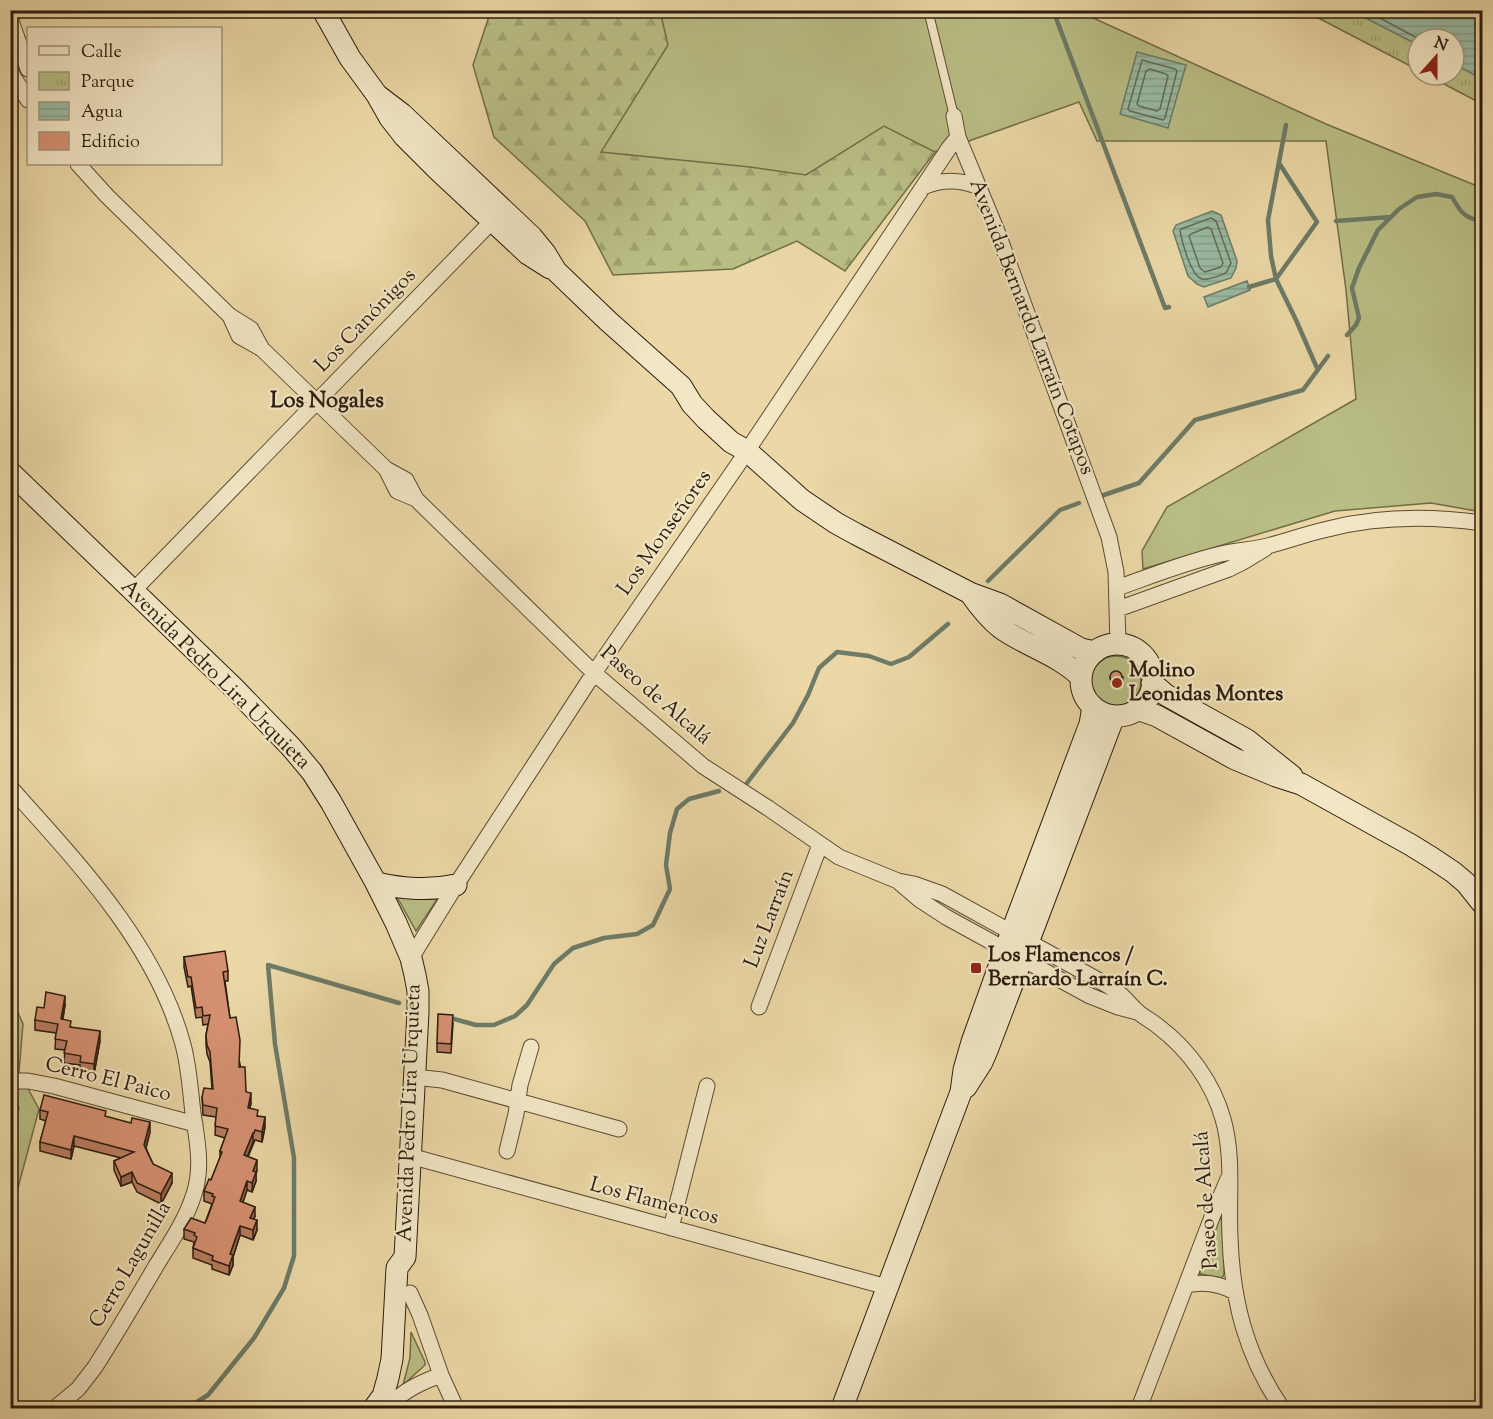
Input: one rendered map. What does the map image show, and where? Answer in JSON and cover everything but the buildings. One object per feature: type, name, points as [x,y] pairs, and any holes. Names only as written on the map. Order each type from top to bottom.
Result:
[{"type":"street","points":[[323,10],[350,58],[377,95],[402,114],[449,160],[498,215],[539,245],[556,271],[681,386],[692,404],[731,442],[747,451],[788,489],[836,523],[970,593],[1000,604],[1081,649],[1095,652]]},
{"type":"street","points":[[10,18],[27,66]]},
{"type":"street","points":[[10,70],[27,98]]},
{"type":"street","name":"Avenida Bernardo Larraín Cotapos","points":[[954,116],[958,137],[997,231],[1109,537],[1117,588],[1118,645]]},
{"type":"street","name":"Los Monseñores","points":[[411,958],[594,673],[747,451],[958,137]]},
{"type":"street","name":"Paseo de Alcalá","points":[[79,165],[106,196],[230,316],[239,336],[262,349],[386,469],[398,491],[416,499],[594,673],[703,766],[839,858],[898,881],[933,909],[1017,945],[1088,995],[1137,1012],[1172,1037],[1192,1059],[1218,1103],[1229,1150],[1230,1236],[1235,1292],[1252,1355],[1263,1379],[1282,1408]]},
{"type":"street","points":[[923,187],[949,180],[979,187]]},
{"type":"street","name":"Los Canónigos","points":[[133,591],[498,215]]},
{"type":"street","name":"Avenida Pedro Lira Urquieta","points":[[10,472],[234,688],[302,759],[327,794],[376,883],[411,958],[418,992],[405,1257],[397,1268],[392,1359],[383,1396],[383,1407]]},
{"type":"street","points":[[1117,588],[1218,554],[1268,546],[1326,529],[1366,521],[1414,518],[1482,523]]},
{"type":"street","points":[[1118,609],[1229,569],[1268,546]]},
{"type":"street","points":[[970,593],[1001,628],[1070,668],[1081,677]]},
{"type":"street","points":[[1118,645],[1132,648],[1144,657],[1151,669],[1152,683],[1148,698],[1137,710],[1126,715],[1114,716],[1093,707],[1084,694],[1081,677],[1085,663],[1095,652],[1106,646],[1118,645]]},
{"type":"street","points":[[1152,683],[1166,694],[1246,740],[1301,784]]},
{"type":"street","points":[[842,1408],[962,1092],[968,1056],[1017,945],[1057,838],[1093,707]]},
{"type":"street","points":[[1137,710],[1157,716],[1235,759],[1301,784],[1432,858],[1466,883],[1482,903]]},
{"type":"street","points":[[1057,838],[1114,716]]},
{"type":"street","name":"Cerro Lagunilla","points":[[10,787],[66,851],[144,952],[170,1005],[180,1032],[188,1068],[199,1159],[195,1192],[190,1207],[95,1367],[78,1389],[55,1408]]},
{"type":"street","name":"Luz Larraín","points":[[759,1007],[820,845]]},
{"type":"street","points":[[376,883],[417,890],[456,885]]},
{"type":"street","points":[[507,1151],[520,1085],[531,1047]]},
{"type":"street","points":[[414,1077],[442,1080],[619,1129]]},
{"type":"street","name":"Cerro El Paico","points":[[10,1081],[54,1086],[195,1124]]},
{"type":"street","points":[[671,1228],[707,1086]]},
{"type":"street","name":"Los Flamencos","points":[[410,1156],[887,1287]]},
{"type":"street","points":[[1139,1408],[1230,1174]]},
{"type":"street","name":"Avenida Pedro Lira Urquieta","points":[[383,1407],[398,1385],[403,1364],[411,1267],[405,1257]]},
{"type":"street","points":[[1186,1285],[1212,1283],[1235,1292]]},
{"type":"street","points":[[410,1293],[456,1408]]},
{"type":"street","points":[[383,1407],[425,1380],[441,1375]]},
{"type":"lane","name":"Avenida Bernardo Larraín Cotapos","points":[[928,10],[954,116]]},
{"type":"green space","points":[[491,10],[660,11],[668,45],[601,152],[806,175],[884,126],[935,152],[845,271],[797,241],[733,269],[613,275],[585,221],[494,137],[473,65]]},
{"type":"green space","points":[[486,11],[1078,11],[1326,124],[1482,188],[1482,512],[1431,503],[1335,511],[1143,569],[1142,551],[1167,507],[1356,399],[1346,290],[1326,141],[1097,141],[1079,102],[966,142],[700,227],[529,106]]},
{"type":"green space","points":[[1305,11],[1482,11],[1482,104],[1450,87],[1466,87],[1466,27],[1406,27],[1406,64]]},
{"type":"green space","points":[[1116,656],[1134,663],[1141,681],[1134,699],[1116,706],[1098,699],[1091,681],[1098,663]]},
{"type":"green space","points":[[397,897],[438,898],[416,931]]},
{"type":"green space","points":[[11,997],[23,1024],[19,1072],[39,1109],[11,1214],[11,1125],[19,1109],[11,1089]]},
{"type":"green space","points":[[1223,1218],[1225,1222],[1224,1274],[1222,1278],[1200,1274],[1200,1268],[1218,1220]]},
{"type":"green space","points":[[411,1332],[425,1365],[403,1385],[410,1358]]},
{"type":"water","points":[[1352,11],[1482,11],[1482,79],[1466,70],[1466,27],[1406,27],[1406,39]]},
{"type":"water","points":[[1137,52],[1186,65],[1168,128],[1120,114]]},
{"type":"water","points":[[1212,211],[1221,215],[1237,261],[1231,278],[1204,287],[1188,276],[1173,231],[1176,225]]},
{"type":"water","points":[[1247,281],[1250,290],[1208,307],[1204,297]]},
{"type":"waterway","points":[[1053,10],[1165,308],[1169,307]]},
{"type":"waterway","points":[[1286,125],[1268,220],[1271,256],[1276,279],[1317,368]]},
{"type":"waterway","points":[[1249,287],[1276,279],[1317,222],[1279,163]]},
{"type":"waterway","points":[[1347,335],[1359,318],[1352,288],[1359,268],[1378,230],[1399,209],[1417,197],[1436,194],[1452,197],[1464,214],[1482,222]]},
{"type":"waterway","points":[[1336,221],[1391,217]]},
{"type":"waterway","points":[[1101,496],[1139,483],[1195,420],[1303,390],[1328,356]]},
{"type":"waterway","points":[[988,581],[1060,510],[1079,503]]},
{"type":"waterway","points":[[747,783],[793,723],[819,668],[837,652],[869,656],[891,664],[909,657],[948,624]]},
{"type":"waterway","points":[[447,1017],[476,1025],[494,1025],[515,1016],[527,1005],[554,964],[573,948],[604,938],[637,934],[653,925],[670,889],[666,865],[670,833],[677,809],[689,799],[719,791]]},
{"type":"waterway","points":[[187,1408],[208,1395],[254,1338],[284,1288],[294,1256],[294,1158],[275,1044],[268,965],[399,1003]]},
{"type":"place","name":"Molino Leonidas Montes","points":[[1117,683]]},
{"type":"place","name":"Los Flamencos / Bernardo Larraín C.","points":[[976,968]]},
{"type":"district","name":"Los Nogales","points":[[327,402]]}]
